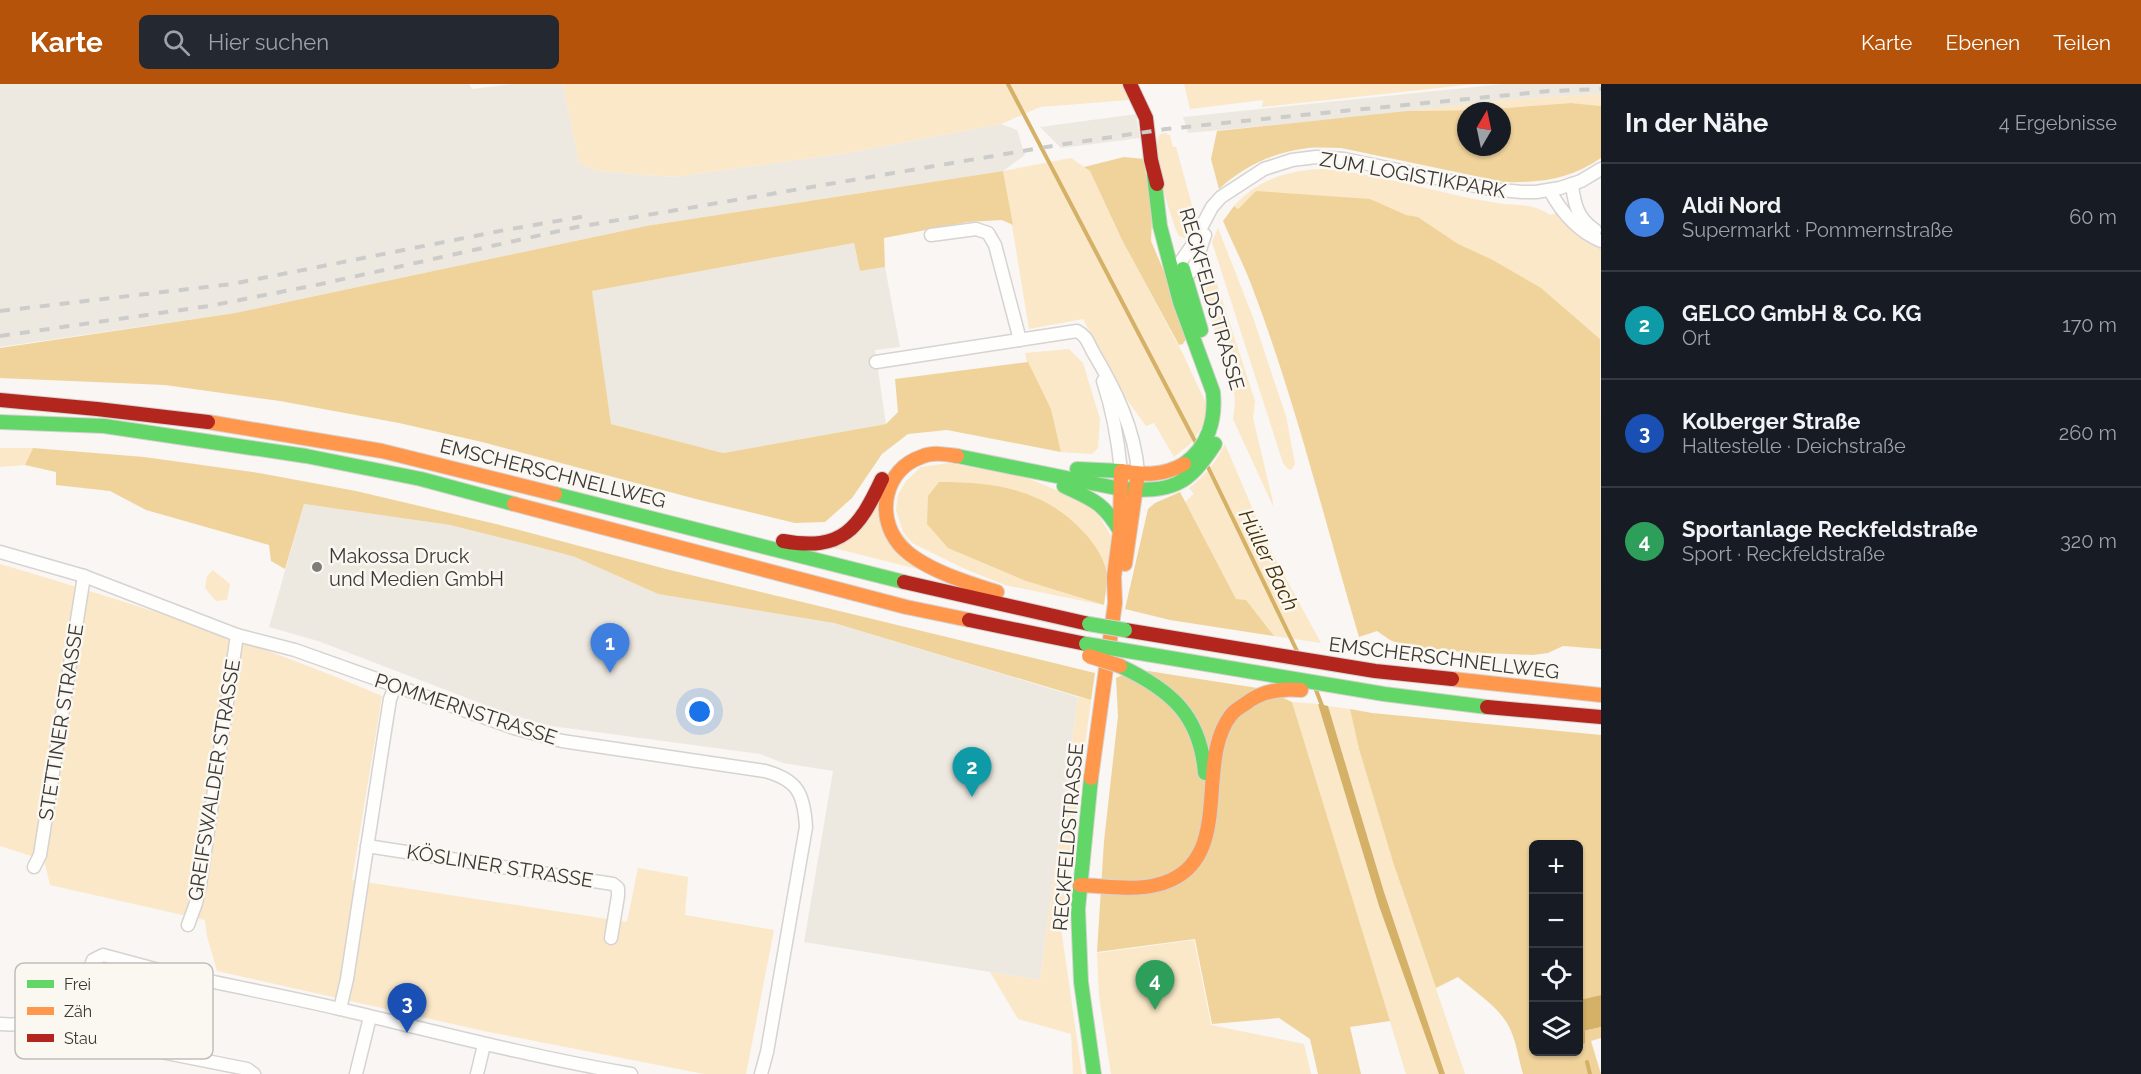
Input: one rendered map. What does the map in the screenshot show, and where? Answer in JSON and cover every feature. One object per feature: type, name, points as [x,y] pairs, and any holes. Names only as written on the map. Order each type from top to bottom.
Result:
[{"type":"main road","name":"RECKFELDSTRASSE","points":[[1115,603],[1114,577],[1120,531],[1121,471],[1162,473],[1189,468],[1208,457],[1213,437],[1222,417],[1221,388],[1163,238],[1154,195],[1154,176],[1144,110],[1130,84]]},
{"type":"main road","name":"EMSCHERSCHNELLWEG","points":[[0,400],[112,408],[308,435],[382,451],[911,584],[1089,624],[1375,671],[1601,695]]},
{"type":"main road","name":"EMSCHERSCHNELLWEG","points":[[0,422],[104,426],[306,456],[410,477],[906,607],[995,625],[1086,649]]},
{"type":"main road","points":[[657,520],[687,517],[792,543],[810,544],[827,541],[858,524],[884,476],[893,465],[906,454],[935,447],[956,448],[1085,470],[1121,471]]},
{"type":"main road","points":[[1089,624],[1058,610],[983,588],[923,561],[900,546],[889,531],[884,502],[897,472],[920,457],[935,454],[951,455],[1121,489]]},
{"type":"main road","name":"RECKFELDSTRASSE","points":[[1121,489],[1163,489],[1180,482],[1189,468]]},
{"type":"main road","points":[[1030,470],[1089,496],[1105,507],[1120,531]]},
{"type":"main road","name":"RECKFELDSTRASSE","points":[[1095,1074],[1081,982],[1078,932],[1080,885],[1087,809],[1115,603],[1130,541],[1138,473]]},
{"type":"main road","points":[[1082,870],[1147,877],[1175,870],[1195,848],[1199,832],[1205,772],[1205,755],[1200,737],[1192,720],[1179,705],[1158,687],[1135,672],[1086,649]]},
{"type":"main road","points":[[1086,649],[1122,651],[1292,684]]},
{"type":"main road","points":[[1080,885],[1148,886],[1178,877],[1190,867],[1198,858],[1207,832],[1214,761],[1224,724],[1243,703],[1259,694],[1292,684]]},
{"type":"main road","name":"EMSCHERSCHNELLWEG","points":[[1292,684],[1337,694],[1347,687],[1482,707],[1601,717]]},
{"type":"street","name":"ZUM LOGISTIKPARK","points":[[1178,273],[1195,267],[1198,241],[1212,207],[1221,197],[1264,169],[1292,160],[1316,157],[1361,161],[1508,192],[1550,191],[1572,184],[1601,169]]},
{"type":"street","points":[[1572,184],[1580,216],[1586,224],[1601,233]]},
{"type":"street","points":[[1550,191],[1559,207],[1571,221],[1601,241]]},
{"type":"street","points":[[931,235],[975,230],[988,233],[995,245],[1020,340]]},
{"type":"street","name":"RECKFELDSTRASSE","points":[[876,362],[1077,331],[1083,334],[1105,370],[1120,403],[1135,450],[1138,473]]},
{"type":"street","name":"RECKFELDSTRASSE","points":[[1093,351],[1110,404],[1119,445],[1121,471]]},
{"type":"street","name":"POMMERNSTRASSE","points":[[0,552],[84,576],[237,634],[295,650],[514,728],[562,741],[765,771],[777,774],[790,782],[800,793],[805,810],[806,827],[767,1052],[761,1074]]},
{"type":"street","name":"STETTINER STRASSE","points":[[34,867],[40,855],[84,576]]},
{"type":"street","name":"GREIFSWALDER STRASSE","points":[[188,925],[200,885],[237,634]]},
{"type":"street","points":[[340,1009],[347,979],[390,699],[395,687]]},
{"type":"street","name":"KÖSLINER STRASSE","points":[[367,846],[613,884],[618,888],[618,896],[611,938]]},
{"type":"street","points":[[92,963],[103,955],[133,963]]},
{"type":"street","points":[[213,982],[340,1009],[484,1045],[631,1074]]},
{"type":"street","points":[[356,1074],[370,1017]]},
{"type":"street","points":[[0,1024],[15,1023]]},
{"type":"street","points":[[477,1074],[484,1045]]},
{"type":"street","points":[[197,1059],[247,1069],[254,1074]]},
{"type":"shaded area","points":[[0,84],[469,84],[472,89],[512,84],[563,84],[579,163],[598,171],[673,177],[848,153],[1001,124],[1017,130],[1025,155],[1003,171],[646,226],[235,313],[0,347]]},
{"type":"shaded area","points":[[563,84],[1122,84],[1129,100],[1040,107],[1001,124],[848,153],[673,177],[598,171],[579,163]]},
{"type":"shaded area","points":[[1184,84],[1475,84],[1262,107],[1263,100],[1190,109]]},
{"type":"shaded area","points":[[1503,84],[1601,84],[1601,94],[1490,102],[1457,102],[1457,106],[1188,133],[1183,117]]},
{"type":"shaded area","points":[[1601,94],[1601,106],[1571,103],[1511,108],[1511,102],[1489,102]]},
{"type":"shaded area","points":[[1571,103],[1601,106],[1601,158],[1578,171],[1555,178],[1530,182],[1504,182],[1341,148],[1308,148],[1260,161],[1239,173],[1219,189],[1211,159],[1217,131],[1407,111],[1457,110],[1457,156],[1511,156],[1511,108]]},
{"type":"shaded area","points":[[1457,106],[1457,110],[1407,111]]},
{"type":"shaded area","points":[[1136,114],[1140,138],[1061,148],[1040,127]]},
{"type":"shaded area","points":[[1160,134],[1170,135],[1173,147],[1176,147],[1196,220],[1185,238],[1179,236],[1176,230],[1158,167],[1157,142]]},
{"type":"shaded area","points":[[1124,157],[1144,159],[1152,219],[1151,241],[1187,337],[1183,344],[1179,345],[1122,240],[1090,171],[1084,167]]},
{"type":"shaded area","points":[[1071,158],[1090,171],[1122,240],[1183,354],[1208,408],[1205,422],[1198,433],[1190,444],[1174,457],[1154,423],[1146,426],[1125,397],[1083,319],[1029,329],[1003,171]]},
{"type":"shaded area","points":[[1313,169],[1326,169],[1497,203],[1531,207],[1550,215],[1556,213],[1573,231],[1601,246],[1600,339],[1540,288],[1491,259],[1457,244],[1418,217],[1257,191],[1237,209],[1234,206],[1253,189],[1276,177]]},
{"type":"shaded area","points":[[1003,171],[1013,225],[1002,220],[968,222],[884,238],[885,267],[860,271],[854,243],[592,291],[611,424],[723,453],[886,424],[898,412],[895,379],[1028,362],[1051,409],[1061,452],[947,430],[908,434],[882,454],[852,498],[825,522],[795,523],[482,442],[399,423],[280,401],[165,385],[0,378],[0,348],[235,313],[646,226]]},
{"type":"shaded area","points":[[1256,191],[1370,199],[1406,215],[1418,217],[1458,244],[1491,259],[1541,288],[1600,339],[1601,649],[1563,646],[1548,653],[1533,655],[1462,652],[1402,645],[1377,631],[1359,637],[1282,371],[1245,268],[1223,221],[1234,206],[1238,209]]},
{"type":"shaded area","points":[[1218,228],[1254,320],[1286,416],[1295,464],[1291,470],[1283,463],[1212,242]]},
{"type":"shaded area","points":[[854,243],[860,271],[885,267],[900,347],[875,350],[886,424],[723,453],[611,424],[591,291]]},
{"type":"shaded area","points":[[1208,256],[1255,401],[1253,418],[1273,506],[1233,419],[1234,392],[1205,299]]},
{"type":"shaded area","points":[[1069,349],[1083,363],[1100,419],[1098,448],[1092,454],[1061,452],[1051,409],[1027,362],[1025,353]]},
{"type":"shaded area","points":[[1225,444],[1268,545],[1321,643],[1274,636],[1246,601],[1236,599],[1185,502],[1194,494],[1189,488],[1210,468]]},
{"type":"shaded area","points":[[0,448],[33,448],[25,465],[0,467]]},
{"type":"shaded area","points":[[33,448],[144,457],[259,473],[356,491],[500,525],[666,569],[1095,673],[1091,700],[834,623],[658,594],[575,557],[450,525],[304,504],[285,569],[271,561],[269,545],[146,510],[110,491],[56,485],[56,472],[25,465]]},
{"type":"shaded area","points":[[949,463],[1025,477],[1096,507],[1111,536],[1107,576],[1026,581],[1103,605],[1005,585],[965,569],[912,543],[903,532],[896,510],[898,495],[906,481],[921,467]]},
{"type":"shaded area","points":[[939,482],[982,484],[1021,492],[1039,499],[1073,521],[1088,537],[1106,568],[1107,585],[1104,605],[1026,581],[948,548],[927,524],[928,496]]},
{"type":"shaded area","points":[[1180,492],[1236,599],[1246,600],[1274,636],[1170,620],[1125,609],[1148,509],[1155,503]]},
{"type":"shaded area","points":[[878,502],[933,573],[830,547]]},
{"type":"shaded area","points":[[304,504],[450,525],[575,557],[658,594],[834,623],[1078,697],[1040,980],[804,942],[833,771],[783,763],[760,754],[551,726],[511,715],[318,641],[269,627]]},
{"type":"shaded area","points":[[0,564],[193,624],[288,658],[382,696],[352,880],[627,922],[638,868],[688,877],[685,915],[774,930],[746,1074],[704,1074],[484,1031],[217,971],[205,920],[50,885],[44,860],[0,846]]},
{"type":"shaded area","points":[[213,570],[230,584],[227,600],[216,601],[205,588],[207,576]]},
{"type":"shaded area","points":[[1135,669],[1264,689],[1292,702],[1390,1021],[1350,1027],[1361,1074],[1318,1074],[1310,1039],[1279,1018],[1212,1024],[1195,939],[1097,952],[1104,841],[1118,716],[1116,678]]},
{"type":"shaded area","points":[[1078,697],[1091,700],[1061,928],[1082,1074],[1073,1074],[1071,1034],[1018,1019],[990,972],[1040,980]]},
{"type":"shaded area","points":[[1292,702],[1318,704],[1379,906],[1439,1074],[1406,1074]]},
{"type":"shaded area","points":[[1318,704],[1328,706],[1384,892],[1445,1074],[1439,1074],[1379,906]]},
{"type":"shaded area","points":[[1328,706],[1350,709],[1359,749],[1393,862],[1465,1074],[1445,1074],[1384,892]]},
{"type":"shaded area","points":[[1350,709],[1601,735],[1601,995],[1583,999],[1583,840],[1529,840],[1529,1056],[1583,1056],[1583,1031],[1601,1027],[1601,1038],[1591,1041],[1601,1074],[1523,1074],[1513,1035],[1497,1010],[1458,977],[1436,988],[1393,862],[1359,749]]},
{"type":"shaded area","points":[[1194,940],[1211,1025],[1304,1044],[1311,1074],[1111,1074],[1099,996],[1097,953]]},
{"type":"shaded area","points":[[1601,995],[1601,1027],[1583,1031],[1583,999]]},
{"type":"waterway","name":"Hüller Bach","points":[[1008,84],[1196,443]]},
{"type":"waterway","name":"Hüller Bach","points":[[1206,463],[1297,651]]},
{"type":"waterway","name":"Hüller Bach","points":[[1316,690],[1323,708]]},
{"type":"waterway","points":[[1587,1062],[1590,1074]]},
{"type":"railway","points":[[0,336],[209,306],[321,284],[577,227],[1058,145],[1166,129],[1550,91],[1601,89]]},
{"type":"railway","points":[[0,311],[232,284],[592,215]]},
{"type":"traffic: fast","points":[[1154,176],[1160,226],[1180,302],[1213,392],[1213,413],[1209,432],[1199,450],[1184,464]]},
{"type":"traffic: fast","points":[[1183,269],[1201,330]]},
{"type":"traffic: fast","points":[[0,422],[104,426],[306,456],[421,479],[514,504]]},
{"type":"traffic: fast","points":[[1121,489],[1153,489],[1176,484],[1196,470],[1215,444]]},
{"type":"traffic: fast","points":[[957,456],[1121,489]]},
{"type":"traffic: fast","points":[[1077,469],[1121,471]]},
{"type":"traffic: fast","points":[[1064,486],[1097,503],[1120,531]]},
{"type":"traffic: fast","points":[[555,494],[904,582]]},
{"type":"traffic: fast","points":[[1089,624],[1125,630]]},
{"type":"traffic: fast","points":[[1086,644],[1122,650]]},
{"type":"traffic: fast","points":[[1122,650],[1384,694],[1487,707]]},
{"type":"traffic: fast","points":[[1120,666],[1154,685],[1180,707],[1197,735],[1205,773]]},
{"type":"traffic: fast","points":[[1091,778],[1078,909],[1081,982],[1094,1074]]},
{"type":"traffic: slow","points":[[208,422],[382,451],[555,494]]},
{"type":"traffic: slow","points":[[957,456],[925,455],[909,463],[899,472],[888,494],[887,520],[899,544],[908,553],[945,574],[997,592]]},
{"type":"traffic: slow","points":[[1091,778],[1115,603],[1114,577],[1120,531],[1121,471],[1153,474],[1169,471],[1184,464]]},
{"type":"traffic: slow","points":[[1125,564],[1137,480]]},
{"type":"traffic: slow","points":[[514,504],[906,607],[969,620]]},
{"type":"traffic: slow","points":[[1089,656],[1120,666]]},
{"type":"traffic: slow","points":[[1452,679],[1601,695]]},
{"type":"traffic: slow","points":[[1080,885],[1138,888],[1171,880],[1190,867],[1201,849],[1208,828],[1215,756],[1221,734],[1231,715],[1264,693],[1301,690]]},
{"type":"traffic: jam","points":[[1130,84],[1146,118],[1151,160],[1157,184]]},
{"type":"traffic: jam","points":[[0,400],[208,422]]},
{"type":"traffic: jam","points":[[783,541],[804,544],[821,543],[846,533],[865,511],[882,479]]},
{"type":"traffic: jam","points":[[904,582],[1089,624]]},
{"type":"traffic: jam","points":[[969,620],[1086,644]]},
{"type":"traffic: jam","points":[[1125,630],[1375,671],[1452,679]]},
{"type":"traffic: jam","points":[[1487,707],[1601,717]]},
{"type":"place","name":"Makossa Druck und Medien GmbH","points":[[317,567]]},
{"type":"place","name":"Aldi Nord","points":[[610,673]]},
{"type":"place","name":"GELCO GmbH & Co. KG","points":[[972,797]]},
{"type":"place","name":"Sportanlage Reckfeldstraße","points":[[1155,1010]]},
{"type":"place","name":"Kolberger Straße","points":[[407,1033]]}]
